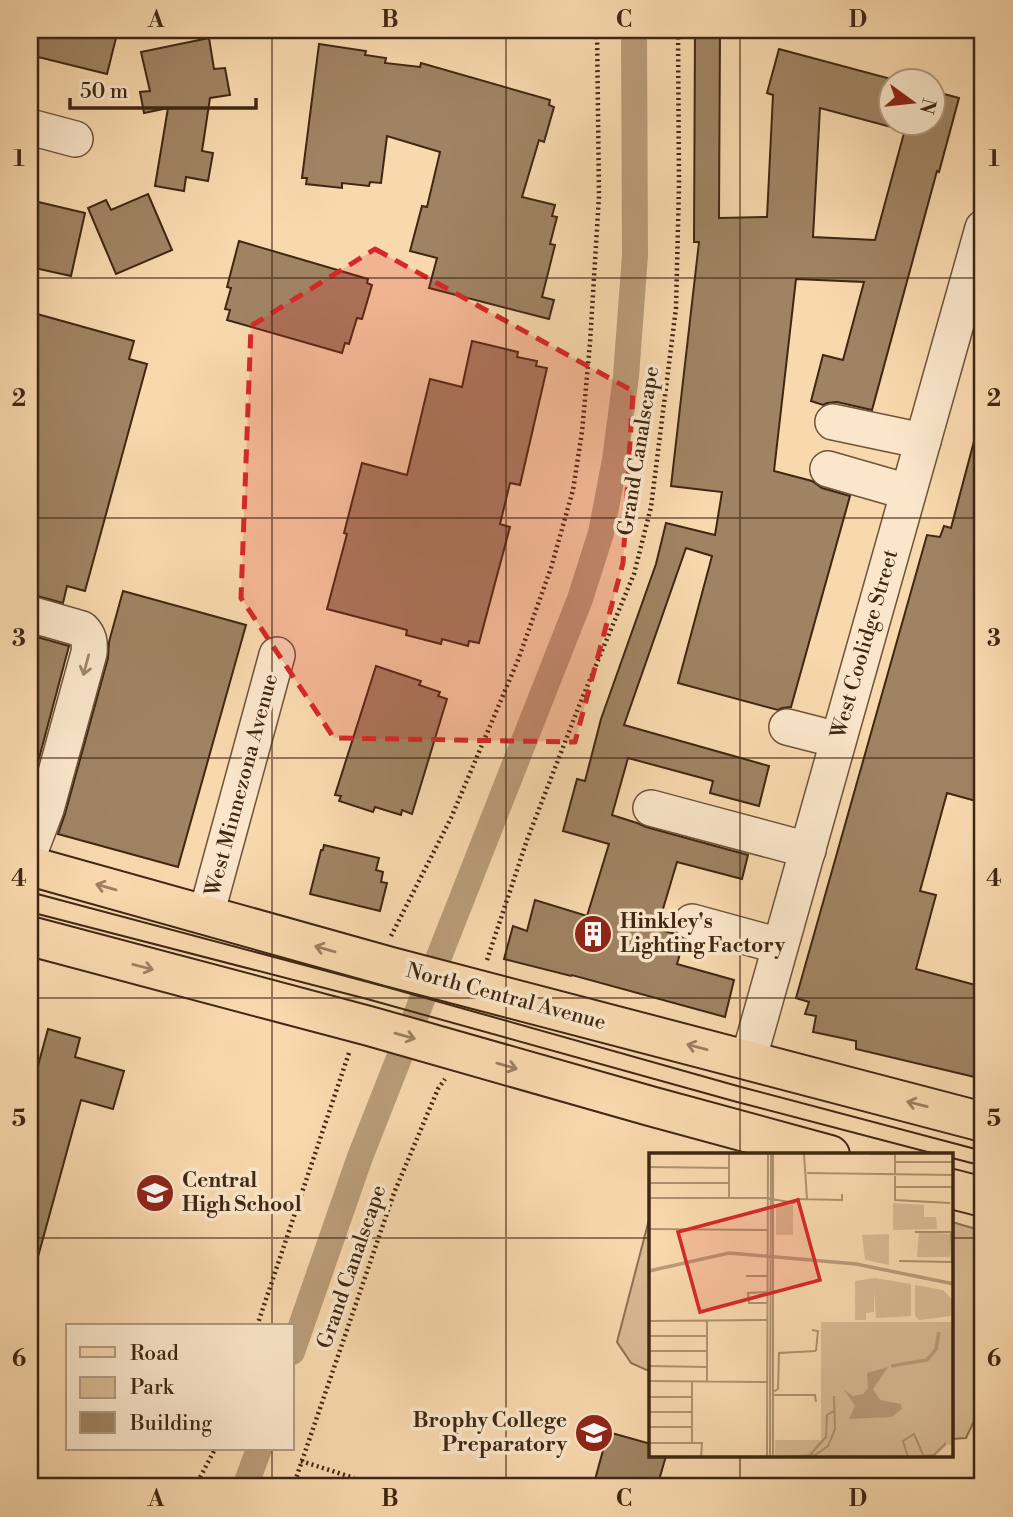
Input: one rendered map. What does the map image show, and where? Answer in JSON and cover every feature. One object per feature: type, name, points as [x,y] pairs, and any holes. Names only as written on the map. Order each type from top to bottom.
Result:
[{"type":"main road","name":"North Central Avenue","points":[[30,866],[206,915],[470,976],[748,1060],[983,1122]]},
{"type":"main road","points":[[30,936],[359,1039],[444,1062],[650,1106],[823,1153]]},
{"type":"main road","points":[[954,1190],[983,1197]]},
{"type":"street","points":[[30,127],[75,139]]},
{"type":"street","name":"West Coolidge Street","points":[[748,1060],[983,228]]},
{"type":"street","points":[[833,422],[923,441]]},
{"type":"street","points":[[828,469],[908,492]]},
{"type":"street","points":[[30,614],[82,629],[90,643],[46,808],[30,851]]},
{"type":"street","name":"West Minnezona Avenue","points":[[206,915],[277,655]]},
{"type":"street","points":[[787,727],[838,740]]},
{"type":"street","points":[[651,808],[808,850]]},
{"type":"street","points":[[692,922],[780,946]]},
{"type":"path","points":[[389,956],[518,660],[551,568],[573,490],[582,432],[590,343],[599,196],[597,30]]},
{"type":"path","name":"Grand Canalscape","points":[[470,976],[634,574],[651,507],[676,308],[679,185],[678,30]]},
{"type":"path","points":[[258,1324],[359,1039]]},
{"type":"path","name":"Grand Canalscape","points":[[293,1487],[394,1194],[438,1089],[444,1062]]},
{"type":"path","points":[[195,1487],[214,1450]]},
{"type":"path","points":[[301,1461],[354,1478]]},
{"type":"highlighted area","points":[[375,249],[633,391],[623,563],[575,742],[334,738],[241,598],[251,326]]},
{"type":"green space","points":[[649,1220],[649,1371],[631,1363],[617,1342]]},
{"type":"green space","points":[[954,1223],[983,1231],[983,1389],[976,1417],[966,1438],[954,1439]]},
{"type":"building","points":[[30,30],[118,30],[107,74],[30,55]]},
{"type":"building","points":[[695,30],[720,30],[719,218],[767,217],[773,95],[767,93],[779,49],[876,75],[876,123],[820,108],[813,237],[875,240],[903,136],[946,136],[946,94],[959,98],[872,410],[837,402],[823,405],[811,401],[823,355],[843,360],[864,282],[796,279],[774,471],[812,481],[822,488],[850,496],[791,707],[778,710],[678,683],[712,556],[686,548],[624,725],[769,766],[759,806],[710,793],[713,781],[628,758],[612,815],[748,855],[742,879],[677,862],[657,929],[676,934],[684,940],[677,964],[734,980],[725,1017],[504,959],[513,926],[527,931],[535,900],[587,916],[609,844],[563,831],[577,779],[585,781],[601,719],[656,564],[666,523],[715,535],[722,492],[671,486],[699,242],[694,242]]},
{"type":"building","points":[[209,38],[214,69],[225,68],[230,95],[210,98],[202,151],[213,153],[208,181],[186,177],[184,191],[155,186],[168,108],[144,113],[140,92],[150,91],[141,52]]},
{"type":"building","points":[[319,44],[366,51],[365,55],[386,58],[385,63],[420,67],[421,63],[550,100],[549,105],[554,107],[544,142],[539,140],[522,197],[555,205],[552,216],[557,217],[550,244],[555,245],[542,297],[554,300],[549,319],[429,288],[437,258],[410,251],[422,206],[427,207],[440,152],[387,136],[381,183],[370,182],[369,186],[342,183],[342,188],[306,184],[307,178],[302,178]]},
{"type":"building","points":[[148,194],[172,250],[116,274],[88,208],[106,200],[111,210]]},
{"type":"building","points":[[30,200],[85,213],[71,276],[30,267]]},
{"type":"building","points":[[239,241],[368,279],[367,283],[372,285],[362,319],[357,318],[349,344],[345,343],[342,353],[227,320],[230,310],[225,309],[231,288],[227,287]]},
{"type":"building","points":[[30,312],[134,341],[129,359],[147,364],[85,591],[67,586],[63,603],[30,594]]},
{"type":"building","points":[[472,341],[518,352],[517,357],[537,361],[536,366],[547,368],[520,485],[510,483],[500,524],[510,527],[479,643],[469,641],[468,646],[442,639],[441,644],[406,635],[407,630],[327,609],[362,463],[407,475],[430,379],[462,387]]},
{"type":"building","points":[[977,430],[983,431],[983,803],[947,793],[920,891],[936,895],[916,969],[983,987],[983,1079],[856,1049],[856,1041],[813,1032],[816,1016],[805,1014],[809,1002],[796,998],[927,535],[940,537],[944,526],[951,528]]},
{"type":"building","points":[[123,591],[246,625],[178,867],[58,834],[108,658],[109,642]]},
{"type":"building","points":[[30,635],[69,646],[30,792]]},
{"type":"building","points":[[376,666],[421,681],[419,685],[440,692],[438,696],[447,699],[412,814],[402,810],[401,815],[375,807],[373,812],[339,801],[341,796],[335,795]]},
{"type":"building","points":[[324,845],[379,858],[376,870],[383,872],[381,882],[387,883],[380,911],[310,894]]},
{"type":"building","points":[[48,1029],[80,1038],[75,1057],[124,1071],[113,1109],[81,1100],[36,1264],[30,1263],[30,1095]]},
{"type":"building","points":[[608,1432],[649,1443],[649,1458],[665,1458],[657,1487],[593,1487]]},
{"type":"waterway","points":[[294,1346],[360,1157],[580,599],[601,533],[615,460],[626,376],[635,255],[634,30]]},
{"type":"waterway","points":[[245,1487],[259,1450]]},
{"type":"tram line","points":[[30,892],[983,1151]]},
{"type":"tram line","points":[[30,912],[367,999],[931,1153]]},
{"type":"tram line","points":[[954,1159],[983,1166]]},
{"type":"place","name":"Hinkley's Lighting Factory","points":[[593,934]]},
{"type":"place","name":"Central High School","points":[[155,1193]]},
{"type":"place","name":"Brophy College Preparatory","points":[[594,1433]]}]
